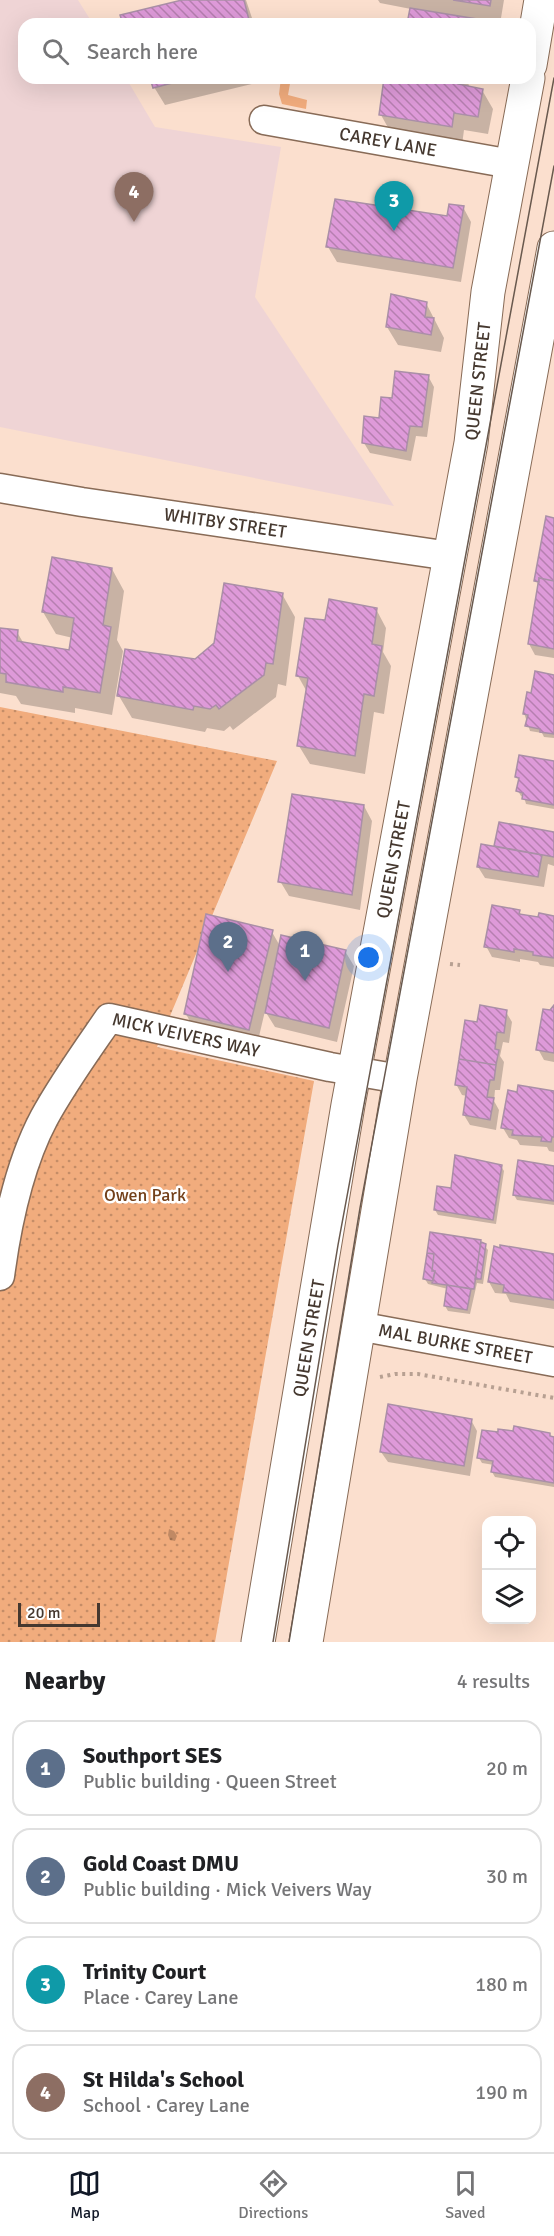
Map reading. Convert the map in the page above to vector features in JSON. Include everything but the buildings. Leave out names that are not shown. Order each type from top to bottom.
[{"type":"street","points":[[536,30],[541,0]]},
{"type":"street","name":"QUEEN STREET","points":[[258,1642],[354,1071],[471,443],[488,292],[527,84]]},
{"type":"street","name":"CAREY LANE","points":[[264,120],[511,164]]},
{"type":"street","points":[[306,1642],[400,1079],[554,248]]},
{"type":"street","name":"WHITBY STREET","points":[[0,488],[450,556]]},
{"type":"street","name":"MICK VEIVERS WAY","points":[[0,1276],[6,1230],[26,1163],[44,1119],[109,1018],[400,1079]]},
{"type":"street","name":"MAL BURKE STREET","points":[[358,1326],[554,1362]]},
{"type":"path","points":[[374,1380],[395,1374],[418,1374],[554,1398]]},
{"type":"shaded area","points":[[0,0],[78,0],[89,18],[18,18],[18,84],[130,84],[155,127],[281,147],[255,297],[394,506],[0,427]]},
{"type":"green space","points":[[280,84],[290,84],[288,95],[307,100],[306,109],[282,104],[279,94]]},
{"type":"green space","name":"Owen Park","points":[[0,707],[277,761],[157,1047],[314,1081],[215,1642],[0,1642]]},
{"type":"tram line","points":[[273,1642],[338,1245],[554,78]]},
{"type":"tram line","points":[[289,1642],[360,1208],[554,166]]},
{"type":"place","name":"St Hilda's School","points":[[134,222]]},
{"type":"place","name":"Trinity Court","points":[[394,231]]},
{"type":"place","name":"Gold Coast DMU","points":[[228,972]]},
{"type":"place","name":"Southport SES","points":[[305,981]]}]
